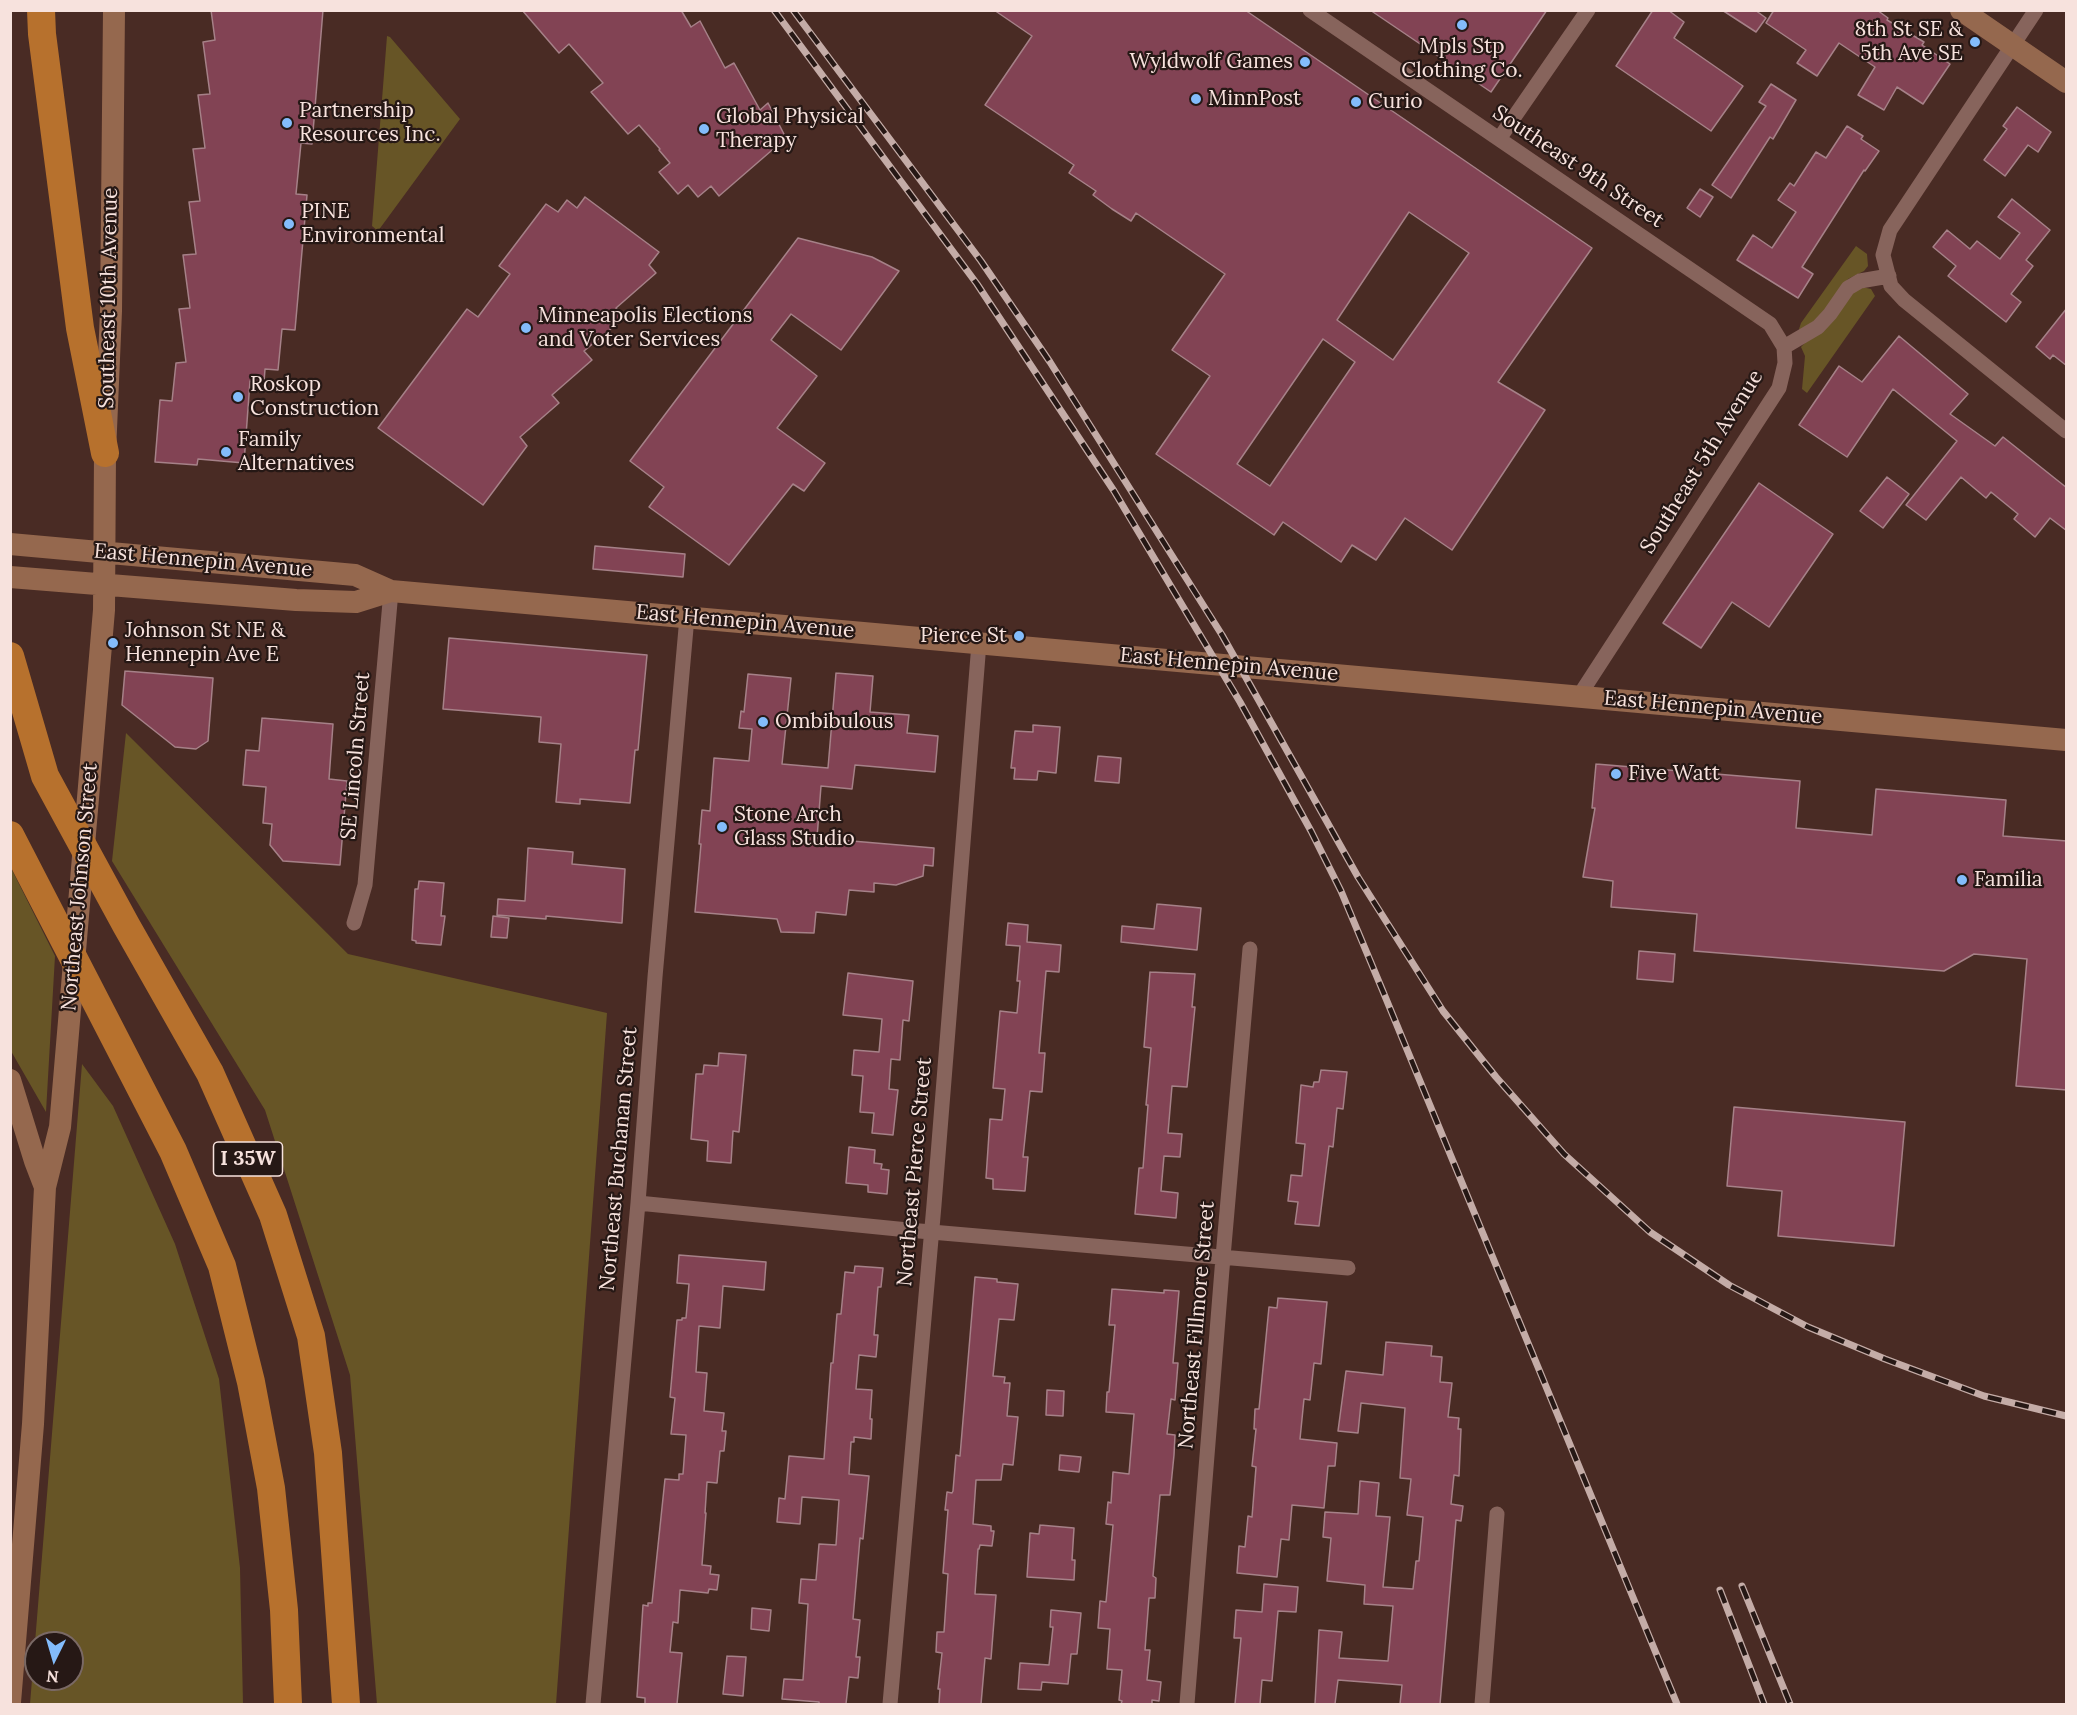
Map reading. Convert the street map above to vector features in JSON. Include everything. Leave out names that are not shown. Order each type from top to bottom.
[{"type":"highway","points":[[41,10],[42,34],[80,328],[105,453]]},
{"type":"highway","name":"I 35W","points":[[10,656],[45,776],[126,926],[210,1073],[273,1215],[313,1348],[328,1453],[346,1704]]},
{"type":"highway","name":"I 35W","points":[[10,835],[173,1151],[222,1266],[251,1382],[271,1488],[284,1610],[288,1704]]},
{"type":"main road","name":"Southeast 10th Avenue","points":[[105,585],[105,453],[111,311],[114,10]]},
{"type":"main road","points":[[1961,10],[2067,82]]},
{"type":"main road","name":"East Hennepin Avenue","points":[[10,544],[355,574],[392,591],[2067,740]]},
{"type":"main road","name":"East Hennepin Avenue","points":[[10,577],[296,600],[357,602],[392,591]]},
{"type":"main road","name":"Northeast Johnson Street","points":[[10,1702],[33,1424],[45,1187],[60,1127],[105,585]]},
{"type":"main road","name":"Northeast Johnson Street","points":[[10,1080],[15,1108],[45,1187]]},
{"type":"street","name":"Southeast 9th Street","points":[[1310,10],[1770,324],[1784,347]]},
{"type":"street","points":[[1499,139],[1588,10]]},
{"type":"street","points":[[2036,10],[1890,230],[1883,255],[1891,286],[1904,300],[2067,432]]},
{"type":"street","points":[[1784,347],[1818,327],[1848,288],[1860,281],[1889,276]]},
{"type":"street","name":"Southeast 5th Avenue","points":[[1579,696],[1779,388],[1785,363],[1784,347]]},
{"type":"street","name":"SE Lincoln Street","points":[[354,922],[365,885],[392,591]]},
{"type":"street","name":"Northeast Buchanan Street","points":[[592,1704],[638,1203],[655,977],[687,617]]},
{"type":"street","name":"Northeast Pierce Street","points":[[890,1704],[932,1232],[979,643]]},
{"type":"street","name":"Northeast Fillmore Street","points":[[1187,1704],[1250,949]]},
{"type":"street","points":[[638,1203],[932,1232],[1348,1268]]},
{"type":"street","points":[[1482,1704],[1497,1514]]},
{"type":"shaded area","points":[[387,36],[460,119],[378,231],[372,226]]},
{"type":"shaded area","points":[[1856,246],[1867,254],[1868,266],[1864,271],[1848,279],[1814,324],[1802,332],[1799,329],[1801,323]]},
{"type":"shaded area","points":[[1862,287],[1871,289],[1875,296],[1807,393],[1802,389],[1805,356],[1801,347],[1852,293]]},
{"type":"shaded area","points":[[126,733],[348,954],[607,1013],[556,1704],[377,1704],[350,1375],[265,1110],[112,861]]},
{"type":"shaded area","points":[[10,866],[55,956],[46,1112],[11,1051]]},
{"type":"shaded area","points":[[82,1064],[113,1106],[175,1244],[219,1379],[240,1568],[243,1704],[30,1704],[31,1691],[84,1691],[84,1631],[36,1631]]},
{"type":"building","points":[[211,10],[323,10],[312,144],[301,143],[296,194],[307,195],[295,330],[282,329],[278,370],[265,369],[264,382],[250,381],[244,463],[198,459],[197,465],[155,462],[160,400],[172,401],[176,363],[186,362],[179,309],[190,308],[183,255],[196,254],[189,202],[200,201],[193,149],[205,148],[198,95],[210,94],[203,42],[215,40]]},
{"type":"building","points":[[522,10],[681,10],[691,27],[700,21],[725,68],[734,63],[760,110],[768,103],[786,138],[719,196],[711,186],[698,197],[688,185],[678,194],[659,172],[670,163],[660,149],[639,125],[628,134],[591,92],[603,83],[569,44],[559,53]]},
{"type":"building","points":[[994,10],[1245,10],[1592,248],[1498,382],[1545,410],[1452,550],[1405,518],[1376,560],[1352,545],[1341,562],[1283,522],[1274,535],[1156,454],[1210,376],[1172,350],[1225,274],[1136,213],[1131,221],[1112,209],[1093,195],[1096,191],[1069,173],[1074,165],[985,105],[1032,36]],"holes":[[[1409,212],[1469,253],[1393,360],[1337,320]],[[1323,339],[1355,362],[1270,486],[1237,464]]]},
{"type":"building","points":[[1370,10],[1547,10],[1491,92]]},
{"type":"building","points":[[1653,10],[1668,10],[1684,22],[1674,38],[1743,86],[1711,131],[1616,66]]},
{"type":"building","points":[[1722,10],[1755,10],[1766,18],[1756,32]]},
{"type":"building","points":[[1774,10],[1877,10],[1888,18],[1887,20],[1924,42],[1922,45],[1950,64],[1923,104],[1897,87],[1884,110],[1858,95],[1875,67],[1839,43],[1817,76],[1797,63],[1806,50],[1766,23]]},
{"type":"building","points":[[1771,84],[1796,100],[1773,139],[1770,137],[1731,198],[1712,185],[1766,106],[1759,102]]},
{"type":"building","points":[[2017,107],[2051,132],[2038,152],[2028,145],[2005,176],[1984,160],[2007,129],[2003,126]]},
{"type":"building","points":[[1847,126],[1863,136],[1861,139],[1879,151],[1864,170],[1802,267],[1813,274],[1798,298],[1737,260],[1753,235],[1772,248],[1796,212],[1778,200],[1790,183],[1794,186],[1816,152],[1826,158]]},
{"type":"building","points":[[1700,189],[1713,197],[1700,217],[1687,208]]},
{"type":"building","points":[[585,197],[659,252],[649,265],[656,273],[616,308],[624,318],[584,351],[592,360],[552,395],[559,403],[520,437],[527,446],[483,505],[378,428],[467,309],[478,317],[510,274],[499,266],[546,204],[558,212],[567,200],[577,208]]},
{"type":"building","points":[[2012,199],[2050,230],[2026,260],[2033,266],[2011,294],[2021,302],[2006,322],[1948,276],[1956,266],[1933,247],[1947,230],[1970,249],[1977,241],[2000,259],[2020,233],[1998,217]]},
{"type":"building","points":[[798,238],[872,257],[899,271],[841,350],[791,314],[771,340],[817,376],[777,428],[825,463],[804,491],[793,484],[729,565],[649,507],[664,487],[630,461]]},
{"type":"building","points":[[2067,308],[2067,366],[2053,355],[2050,359],[2036,347]]},
{"type":"building","points":[[1899,336],[1968,394],[1950,414],[1995,446],[2003,437],[2067,488],[2067,531],[2050,518],[2035,537],[2014,519],[2018,514],[1991,492],[1986,498],[1961,477],[1926,520],[1906,505],[1957,441],[1893,389],[1847,457],[1799,425],[1839,366],[1862,382]]},
{"type":"building","points":[[1887,477],[1909,494],[1883,528],[1860,511]]},
{"type":"building","points":[[1759,483],[1833,534],[1769,627],[1732,602],[1701,648],[1663,623]]},
{"type":"building","points":[[595,546],[685,554],[683,577],[593,569]]},
{"type":"building","points":[[449,638],[647,655],[638,750],[635,750],[630,803],[580,799],[580,804],[556,802],[561,744],[539,742],[541,717],[443,709]]},
{"type":"building","points":[[125,671],[213,678],[208,741],[196,749],[175,747],[122,705]]},
{"type":"building","points":[[836,673],[873,676],[870,712],[909,715],[907,733],[938,736],[935,772],[855,765],[852,789],[821,786],[817,838],[934,848],[933,866],[924,865],[923,876],[896,885],[874,883],[874,892],[849,890],[846,915],[816,912],[814,933],[781,932],[777,919],[695,912],[702,810],[710,811],[714,758],[749,761],[752,729],[739,728],[741,711],[744,712],[748,674],[791,678],[782,764],[828,768]]},
{"type":"building","points":[[262,718],[333,724],[329,779],[347,781],[340,865],[283,861],[270,845],[272,824],[263,823],[266,787],[243,785],[246,750],[259,751]]},
{"type":"building","points":[[1033,725],[1060,727],[1056,773],[1038,771],[1037,780],[1014,779],[1015,768],[1011,768],[1015,731],[1033,732]]},
{"type":"building","points":[[1098,756],[1121,758],[1119,783],[1095,781]]},
{"type":"building","points":[[1596,764],[1800,781],[1796,828],[1872,835],[1876,789],[2006,800],[2003,836],[2067,841],[2067,1090],[2016,1086],[2027,959],[1974,954],[1944,971],[1694,951],[1697,914],[1611,907],[1613,881],[1583,877],[1595,808],[1592,808]]},
{"type":"building","points":[[528,848],[573,852],[572,864],[625,869],[622,923],[546,916],[546,919],[497,915],[498,899],[525,901]]},
{"type":"building","points":[[419,881],[444,883],[441,916],[445,916],[441,945],[416,943],[412,940],[415,889],[418,889]]},
{"type":"building","points":[[1157,904],[1201,908],[1197,950],[1121,942],[1122,926],[1154,929]]},
{"type":"building","points":[[493,916],[509,918],[507,938],[491,937]]},
{"type":"building","points":[[1008,923],[1028,925],[1027,942],[1061,945],[1059,972],[1046,971],[1039,1053],[1045,1053],[1042,1092],[1030,1091],[1023,1157],[1028,1157],[1025,1191],[993,1189],[993,1179],[986,1178],[990,1119],[1002,1120],[1005,1089],[993,1088],[1000,1011],[1017,1013],[1020,981],[1017,981],[1020,946],[1006,945]]},
{"type":"building","points":[[1639,951],[1675,954],[1673,982],[1637,979]]},
{"type":"building","points":[[1150,972],[1195,974],[1192,1007],[1195,1007],[1187,1087],[1172,1086],[1168,1133],[1182,1134],[1180,1157],[1164,1156],[1161,1191],[1178,1193],[1176,1218],[1135,1214],[1139,1168],[1143,1168],[1148,1105],[1146,1105],[1151,1048],[1144,1047]]},
{"type":"building","points":[[848,973],[913,981],[909,1021],[903,1020],[900,1060],[891,1059],[889,1089],[898,1090],[893,1135],[872,1133],[874,1113],[860,1112],[863,1076],[852,1075],[854,1050],[879,1052],[882,1019],[843,1015]]},
{"type":"building","points":[[719,1053],[746,1055],[739,1132],[733,1131],[731,1163],[707,1161],[708,1141],[691,1139],[696,1074],[703,1074],[704,1065],[718,1066]]},
{"type":"building","points":[[1321,1070],[1347,1072],[1343,1109],[1337,1108],[1333,1147],[1329,1146],[1319,1226],[1295,1224],[1298,1202],[1288,1201],[1291,1175],[1302,1176],[1305,1144],[1296,1143],[1301,1085],[1313,1087],[1314,1082],[1319,1082]]},
{"type":"building","points":[[1734,1107],[1905,1122],[1894,1246],[1778,1236],[1782,1191],[1727,1186]]},
{"type":"building","points":[[849,1147],[875,1150],[874,1163],[882,1164],[881,1169],[889,1170],[887,1194],[868,1192],[868,1185],[846,1183]]},
{"type":"building","points":[[679,1255],[766,1262],[764,1290],[723,1286],[720,1328],[699,1326],[696,1372],[707,1373],[704,1411],[724,1413],[722,1431],[726,1431],[724,1451],[720,1451],[717,1483],[707,1482],[702,1565],[711,1566],[710,1574],[719,1575],[717,1590],[709,1589],[708,1593],[680,1590],[678,1623],[673,1622],[670,1652],[682,1653],[677,1704],[645,1704],[645,1698],[637,1697],[643,1605],[648,1606],[648,1603],[652,1603],[665,1479],[679,1480],[679,1474],[683,1474],[686,1435],[671,1434],[675,1398],[670,1397],[677,1320],[686,1318],[689,1284],[677,1283]]},
{"type":"building","points":[[855,1266],[883,1268],[881,1287],[878,1287],[874,1335],[878,1335],[876,1357],[859,1355],[856,1389],[872,1390],[871,1439],[854,1437],[854,1442],[851,1442],[849,1474],[869,1476],[863,1539],[860,1538],[853,1619],[860,1620],[856,1657],[860,1657],[858,1678],[849,1677],[846,1704],[819,1704],[819,1702],[782,1699],[784,1679],[803,1680],[808,1604],[799,1603],[801,1579],[816,1580],[819,1544],[836,1545],[839,1500],[802,1497],[800,1524],[777,1522],[779,1498],[785,1499],[789,1456],[824,1459],[837,1314],[841,1314],[845,1272],[854,1273]]},
{"type":"building","points":[[975,1277],[1018,1284],[1014,1320],[999,1319],[993,1376],[1005,1377],[1004,1383],[1010,1383],[1007,1416],[1018,1417],[1013,1465],[1003,1464],[1001,1480],[976,1480],[973,1524],[991,1526],[991,1531],[994,1531],[992,1546],[980,1545],[978,1549],[975,1594],[996,1595],[991,1659],[985,1658],[981,1704],[939,1704],[940,1689],[938,1689],[942,1653],[936,1652],[937,1632],[944,1632],[948,1574],[943,1573],[948,1510],[945,1510],[947,1492],[952,1493],[953,1491],[956,1455],[960,1456]]},
{"type":"building","points":[[1112,1289],[1164,1293],[1164,1290],[1179,1291],[1173,1363],[1178,1363],[1175,1400],[1171,1399],[1167,1434],[1175,1435],[1174,1455],[1170,1495],[1160,1495],[1153,1576],[1156,1578],[1155,1598],[1149,1598],[1145,1650],[1150,1650],[1147,1680],[1161,1682],[1159,1701],[1152,1700],[1152,1704],[1121,1704],[1122,1701],[1119,1700],[1122,1670],[1107,1669],[1110,1629],[1098,1628],[1100,1601],[1106,1602],[1113,1525],[1106,1524],[1108,1502],[1111,1503],[1113,1472],[1129,1474],[1134,1414],[1106,1412],[1115,1325],[1109,1325]]},
{"type":"building","points":[[1278,1298],[1327,1302],[1321,1364],[1314,1363],[1310,1400],[1304,1399],[1300,1439],[1337,1443],[1335,1466],[1328,1466],[1324,1508],[1292,1505],[1289,1540],[1281,1539],[1277,1577],[1237,1573],[1239,1546],[1245,1547],[1248,1516],[1252,1517],[1256,1467],[1252,1466],[1256,1429],[1254,1429],[1255,1409],[1259,1409],[1269,1307],[1277,1308]]},
{"type":"building","points":[[1386,1342],[1432,1346],[1431,1356],[1442,1357],[1440,1382],[1452,1383],[1448,1417],[1459,1418],[1458,1429],[1461,1429],[1459,1476],[1454,1475],[1451,1504],[1463,1506],[1461,1521],[1456,1520],[1440,1704],[1400,1704],[1402,1685],[1338,1680],[1335,1704],[1315,1704],[1319,1630],[1342,1632],[1339,1658],[1388,1661],[1393,1606],[1364,1604],[1365,1585],[1327,1581],[1331,1538],[1323,1537],[1325,1512],[1358,1514],[1360,1481],[1379,1483],[1376,1516],[1390,1517],[1383,1587],[1413,1589],[1416,1561],[1419,1561],[1423,1517],[1407,1515],[1411,1479],[1400,1478],[1405,1408],[1361,1403],[1358,1433],[1338,1431],[1346,1371],[1383,1375]]},
{"type":"building","points":[[1047,1390],[1064,1391],[1063,1416],[1046,1415]]},
{"type":"building","points":[[1060,1455],[1081,1457],[1079,1472],[1059,1470]]},
{"type":"building","points":[[1040,1525],[1074,1528],[1072,1560],[1075,1560],[1074,1580],[1027,1577],[1030,1533],[1039,1534]]},
{"type":"building","points":[[1264,1584],[1298,1587],[1296,1612],[1278,1611],[1272,1681],[1262,1680],[1260,1704],[1235,1704],[1241,1638],[1234,1638],[1236,1610],[1262,1612]]},
{"type":"building","points":[[752,1608],[771,1610],[769,1631],[751,1629]]},
{"type":"building","points":[[1051,1610],[1081,1613],[1077,1654],[1071,1654],[1068,1684],[1042,1682],[1041,1690],[1018,1689],[1020,1663],[1049,1665],[1053,1627],[1050,1627]]},
{"type":"building","points":[[727,1656],[746,1657],[743,1696],[723,1694]]},
{"type":"railway","points":[[774,10],[977,284],[1114,491],[1240,702],[1311,831],[1341,891],[1677,1704]]},
{"type":"railway","points":[[793,10],[981,261],[1050,362],[1222,635],[1358,877],[1443,1011],[1496,1077],[1564,1154],[1650,1232],[1729,1285],[1808,1327],[1984,1396],[2066,1416]]},
{"type":"railway","points":[[1742,1586],[1790,1704]]},
{"type":"railway","points":[[1720,1590],[1764,1704]]},
{"type":"place","name":"Mpls Stp Clothing Co.","points":[[1462,25]]},
{"type":"place","name":"8th St SE & 5th Ave SE","points":[[1975,42]]},
{"type":"place","name":"Wyldwolf Games","points":[[1305,62]]},
{"type":"place","name":"MinnPost","points":[[1196,99]]},
{"type":"place","name":"Curio","points":[[1356,102]]},
{"type":"place","name":"Partnership Resources Inc.","points":[[287,123]]},
{"type":"place","name":"Global Physical Therapy","points":[[704,129]]},
{"type":"place","name":"PINE Environmental","points":[[289,224]]},
{"type":"place","name":"Minneapolis Elections and Voter Services","points":[[526,328]]},
{"type":"place","name":"Roskop Construction","points":[[238,397]]},
{"type":"place","name":"Family Alternatives","points":[[226,452]]},
{"type":"place","name":"Pierce St","points":[[1019,636]]},
{"type":"place","name":"Johnson St NE & Hennepin Ave E","points":[[113,643]]},
{"type":"place","name":"Ombibulous","points":[[763,722]]},
{"type":"place","name":"Five Watt","points":[[1616,774]]},
{"type":"place","name":"Stone Arch Glass Studio","points":[[722,827]]},
{"type":"place","name":"Familia","points":[[1962,880]]}]
